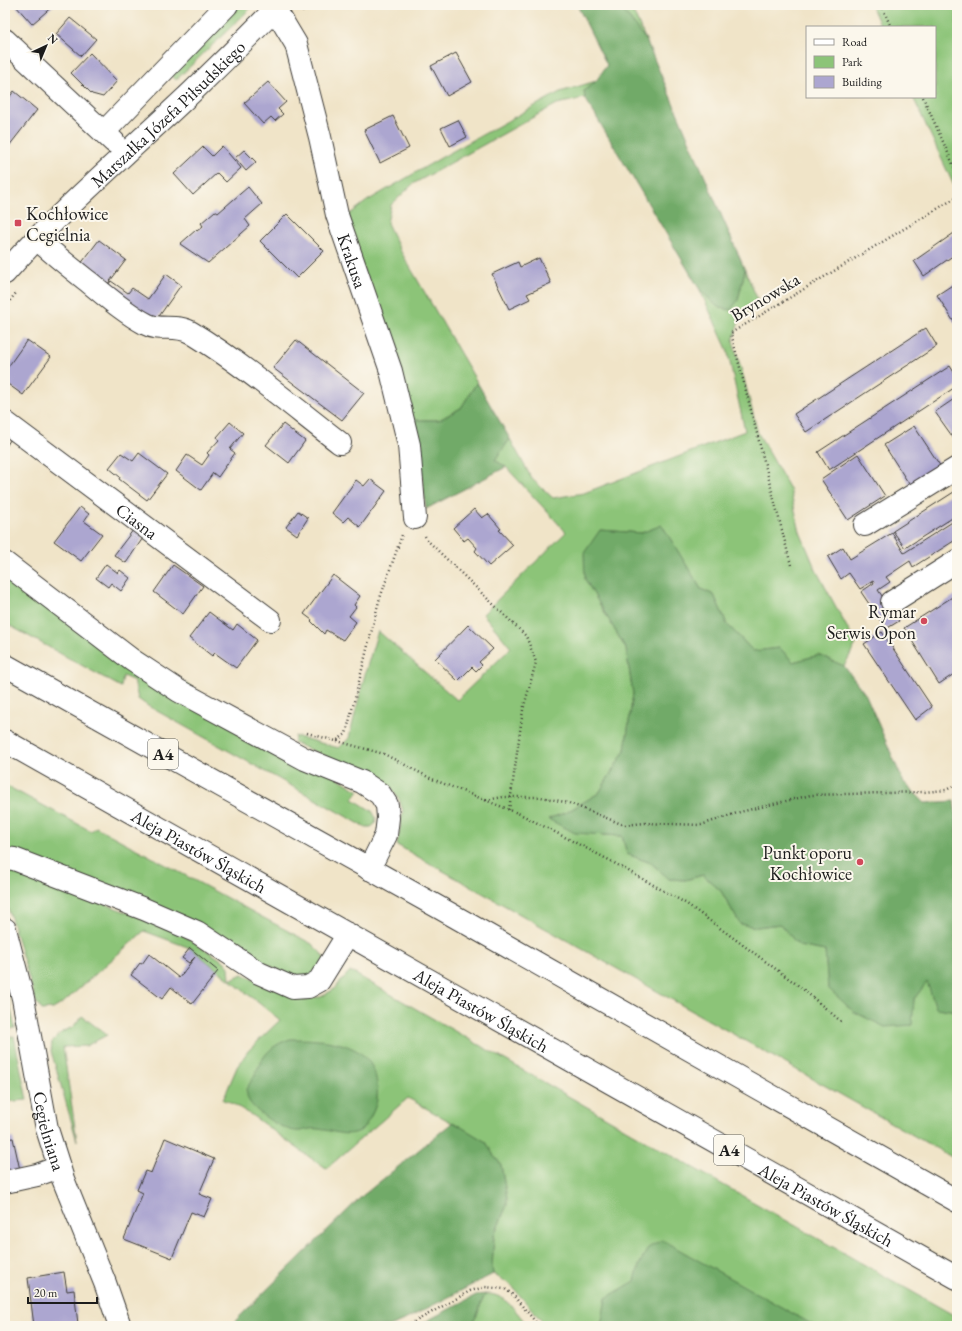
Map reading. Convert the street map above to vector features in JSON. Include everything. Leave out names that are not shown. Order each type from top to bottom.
[{"type":"main road","name":"Marszałka Józefa Piłsudskiego","points":[[104,132],[227,5]]},
{"type":"main road","name":"Marszałka Józefa Piłsudskiego","points":[[5,273],[36,238],[125,153],[193,91],[277,7]]},
{"type":"main road","name":"Krakusa","points":[[277,7],[296,44],[320,137],[337,215],[391,371],[409,445],[415,518]]},
{"type":"main road","points":[[5,40],[125,153]]},
{"type":"main road","points":[[36,238],[117,305],[147,325],[156,328],[178,327],[190,332],[232,360],[340,443]]},
{"type":"main road","name":"Ciasna","points":[[5,422],[270,620]]},
{"type":"main road","points":[[865,525],[957,468]]},
{"type":"main road","points":[[892,602],[957,561]]},
{"type":"main road","points":[[5,564],[132,660],[179,691],[306,759],[362,782],[380,794],[388,805],[387,830],[369,869]]},
{"type":"main road","name":"A4","points":[[5,665],[957,1200]]},
{"type":"main road","name":"Aleja Piastów Śląskich","points":[[5,741],[957,1278]]},
{"type":"main road","points":[[5,858],[14,859],[144,909],[197,932],[259,973],[293,988],[308,987],[320,981],[348,934]]},
{"type":"main road","name":"Cegielniana","points":[[5,929],[23,998],[47,1129],[59,1167],[105,1283],[120,1326]]},
{"type":"main road","points":[[5,1182],[37,1175],[59,1167]]},
{"type":"path","points":[[881,5],[891,26]]},
{"type":"path","points":[[923,98],[957,173]]},
{"type":"path","name":"Brynowska","points":[[791,565],[731,333],[957,197]]},
{"type":"path","points":[[336,741],[346,734],[379,601],[405,528],[415,518],[427,540],[526,636],[536,662],[524,710],[509,810]]},
{"type":"path","points":[[306,732],[384,754],[432,779],[509,810],[608,860],[686,904],[799,986],[843,1024]]},
{"type":"path","points":[[485,800],[511,797],[541,797],[569,802],[624,825],[645,823],[701,825],[740,812],[811,795],[924,792],[946,790],[957,784]]},
{"type":"path","points":[[407,1326],[470,1291],[484,1287],[505,1289],[513,1295],[539,1326]]},
{"type":"green space","points":[[235,5],[254,5],[176,80],[170,74]]},
{"type":"green space","points":[[577,5],[621,5],[625,13],[646,40],[745,270],[738,300],[731,310],[719,308],[700,290],[585,98],[584,91],[596,81],[607,65]]},
{"type":"green space","points":[[621,5],[630,5],[646,40],[625,13]]},
{"type":"green space","points":[[871,5],[957,5],[957,187],[955,188],[913,98],[936,98],[936,26],[881,26]]},
{"type":"green space","points":[[596,81],[584,91],[585,98],[557,104],[413,184],[391,205],[387,223],[400,250],[477,382],[461,408],[439,420],[413,420],[346,217],[367,201],[444,156],[560,92]]},
{"type":"green space","points":[[745,270],[759,303],[740,318],[733,341],[758,433],[790,489],[800,532],[815,568],[856,644],[844,666],[819,655],[793,662],[780,648],[753,651],[727,624],[714,595],[701,589],[662,526],[641,533],[600,530],[585,579],[626,649],[633,694],[625,750],[599,793],[567,812],[548,819],[601,835],[622,836],[627,854],[651,863],[669,879],[685,880],[703,875],[721,891],[740,924],[757,927],[780,924],[799,946],[825,951],[828,988],[911,1025],[914,999],[927,981],[936,1007],[957,1011],[957,1160],[397,845],[403,811],[399,799],[390,786],[365,773],[294,743],[295,736],[339,748],[349,738],[366,670],[378,631],[457,700],[511,648],[483,614],[566,532],[506,467],[495,460],[510,439],[532,479],[553,498],[584,493],[745,431],[727,349],[700,290],[719,308],[738,300]]},
{"type":"green space","points":[[477,382],[510,439],[495,460],[506,467],[426,509],[419,450],[413,420],[439,420],[461,408]]},
{"type":"green space","points":[[662,525],[701,589],[714,595],[727,624],[753,651],[780,648],[793,662],[819,655],[844,666],[866,695],[903,781],[925,803],[954,801],[957,827],[957,1011],[936,1008],[927,982],[914,999],[912,1025],[885,1027],[854,1012],[828,988],[825,951],[799,946],[780,924],[757,927],[740,924],[721,891],[703,875],[685,880],[669,879],[651,863],[627,854],[622,836],[575,833],[548,819],[567,812],[599,793],[625,750],[633,694],[626,649],[585,579],[584,553],[600,530],[641,533]]},
{"type":"green space","points":[[5,572],[359,791],[353,799],[372,811],[376,818],[375,824],[371,827],[365,827],[148,706],[138,699],[134,681],[123,676],[121,687],[5,623]]},
{"type":"green space","points":[[5,785],[91,831],[96,827],[312,944],[325,959],[308,980],[288,975],[239,950],[5,849]]},
{"type":"green space","points":[[5,866],[176,931],[225,962],[229,967],[230,980],[190,948],[144,931],[63,1003],[53,1009],[42,1010],[36,1002],[5,898]]},
{"type":"green space","points":[[350,971],[957,1317],[957,1326],[546,1326],[511,1285],[493,1274],[494,1236],[507,1205],[501,1165],[486,1142],[408,1098],[326,1169],[250,1114],[230,1102],[223,1100],[237,1067],[248,1051],[280,1020],[230,980],[242,974],[301,998],[321,997],[334,989]]},
{"type":"green space","points":[[5,985],[15,1028],[5,1030]]},
{"type":"green space","points":[[82,1016],[107,1035],[86,1046],[63,1047],[77,1141],[51,1051],[52,1042],[62,1032],[73,1027]]},
{"type":"green space","points":[[14,1036],[27,1100],[5,1102],[5,1037]]},
{"type":"green space","points":[[290,1039],[323,1040],[338,1043],[352,1048],[363,1055],[372,1066],[377,1080],[377,1103],[368,1121],[360,1131],[344,1134],[315,1129],[294,1131],[280,1126],[272,1121],[258,1111],[248,1100],[246,1089],[266,1054],[280,1043]]},
{"type":"green space","points":[[453,1122],[486,1142],[501,1165],[507,1205],[494,1236],[493,1274],[393,1326],[230,1326],[361,1197]]},
{"type":"green space","points":[[662,1240],[815,1326],[601,1326],[606,1298],[635,1281],[639,1265],[648,1248]]},
{"type":"green space","points":[[486,1294],[505,1300],[528,1326],[469,1326],[473,1322]]},
{"type":"green space","points":[[486,1294],[483,1298],[476,1318],[469,1326],[417,1326],[476,1295]]},
{"type":"building","points":[[15,5],[54,5],[32,24]]},
{"type":"building","points":[[70,18],[96,39],[81,56],[56,34]]},
{"type":"building","points":[[90,53],[117,81],[103,97],[92,94],[71,73]]},
{"type":"building","points":[[456,53],[472,82],[447,96],[431,66]]},
{"type":"building","points":[[268,82],[286,102],[278,109],[283,114],[275,121],[271,117],[263,124],[244,103]]},
{"type":"building","points":[[14,91],[37,110],[5,151],[5,103]]},
{"type":"building","points":[[393,116],[409,148],[380,163],[364,130]]},
{"type":"building","points":[[458,120],[467,137],[450,146],[441,128]]},
{"type":"building","points":[[222,146],[241,168],[226,182],[217,173],[193,195],[174,174],[203,147],[212,156]]},
{"type":"building","points":[[244,150],[256,162],[246,171],[235,158]]},
{"type":"building","points":[[248,187],[262,204],[245,219],[250,226],[208,263],[180,244],[203,226],[201,223],[215,211],[218,213]]},
{"type":"building","points":[[287,214],[324,251],[297,278],[260,241]]},
{"type":"building","points":[[957,231],[957,253],[924,276],[914,261]]},
{"type":"building","points":[[99,240],[126,260],[104,289],[77,269]]},
{"type":"building","points":[[539,258],[551,283],[527,294],[530,299],[509,309],[492,274],[518,262],[520,267]]},
{"type":"building","points":[[166,274],[181,285],[155,322],[106,288],[111,281],[128,293],[132,288],[148,299]]},
{"type":"building","points":[[957,282],[957,327],[937,295]]},
{"type":"building","points":[[926,328],[937,346],[806,432],[794,414]]},
{"type":"building","points":[[27,340],[51,357],[23,395],[5,382],[5,371]]},
{"type":"building","points":[[296,340],[364,393],[342,420],[273,368]]},
{"type":"building","points":[[950,366],[957,377],[957,386],[829,470],[818,452]]},
{"type":"building","points":[[957,397],[957,443],[935,412]]},
{"type":"building","points":[[230,422],[243,433],[230,449],[235,453],[218,477],[213,473],[201,490],[176,471],[187,455],[202,465],[209,455],[207,453],[219,440],[217,437]]},
{"type":"building","points":[[283,424],[305,441],[289,463],[266,445]]},
{"type":"building","points":[[914,426],[941,467],[911,487],[884,445]]},
{"type":"building","points":[[5,431],[12,437],[5,448]]},
{"type":"building","points":[[121,453],[133,461],[139,453],[167,474],[147,500],[119,479],[120,477],[109,468]]},
{"type":"building","points":[[858,454],[885,496],[848,520],[821,479]]},
{"type":"building","points":[[370,479],[386,491],[360,527],[348,517],[343,522],[332,513],[356,480],[364,486]]},
{"type":"building","points":[[957,490],[957,515],[905,548],[893,531]]},
{"type":"building","points":[[80,507],[89,514],[84,521],[102,534],[81,561],[54,541]]},
{"type":"building","points":[[474,509],[482,518],[488,514],[501,529],[499,530],[513,545],[489,566],[475,551],[477,548],[468,538],[464,541],[453,528]]},
{"type":"building","points":[[298,511],[308,518],[297,535],[286,527]]},
{"type":"building","points":[[957,519],[957,539],[913,567],[910,561],[886,577],[890,582],[878,590],[899,621],[886,629],[861,592],[874,583],[873,581],[860,589],[849,573],[841,579],[828,557],[843,547],[850,559],[892,533],[904,553]]},
{"type":"building","points":[[137,525],[147,532],[126,563],[114,555]]},
{"type":"building","points":[[106,564],[118,573],[120,570],[130,578],[121,591],[111,583],[108,587],[96,578]]},
{"type":"building","points":[[173,565],[203,586],[183,614],[154,592]]},
{"type":"building","points":[[333,575],[360,596],[354,605],[356,607],[349,616],[356,622],[343,640],[326,630],[324,634],[311,621],[312,620],[304,614]]},
{"type":"building","points":[[957,594],[957,672],[939,684],[904,628]]},
{"type":"building","points":[[209,612],[233,630],[237,624],[257,640],[236,668],[215,653],[212,656],[189,638]]},
{"type":"building","points":[[468,625],[493,649],[479,662],[482,665],[476,671],[472,667],[458,681],[435,659]]},
{"type":"building","points":[[882,632],[932,707],[915,720],[864,644]]},
{"type":"building","points":[[190,948],[218,971],[192,1004],[171,987],[162,999],[131,975],[149,954],[179,978],[195,957],[189,963],[182,958]]},
{"type":"building","points":[[13,1138],[20,1170],[5,1173],[5,1139]]},
{"type":"building","points":[[165,1138],[214,1159],[199,1194],[212,1199],[204,1217],[191,1212],[172,1258],[124,1239],[143,1193],[137,1190],[145,1171],[151,1173]]},
{"type":"building","points":[[64,1272],[67,1291],[74,1290],[78,1324],[62,1326],[34,1326],[28,1278]]},
{"type":"place","name":"Kochłowice Cegielnia","points":[[18,223]]},
{"type":"place","name":"Rymar Serwis Opon","points":[[924,621]]},
{"type":"place","name":"Punkt oporu Kochłowice","points":[[860,862]]}]
